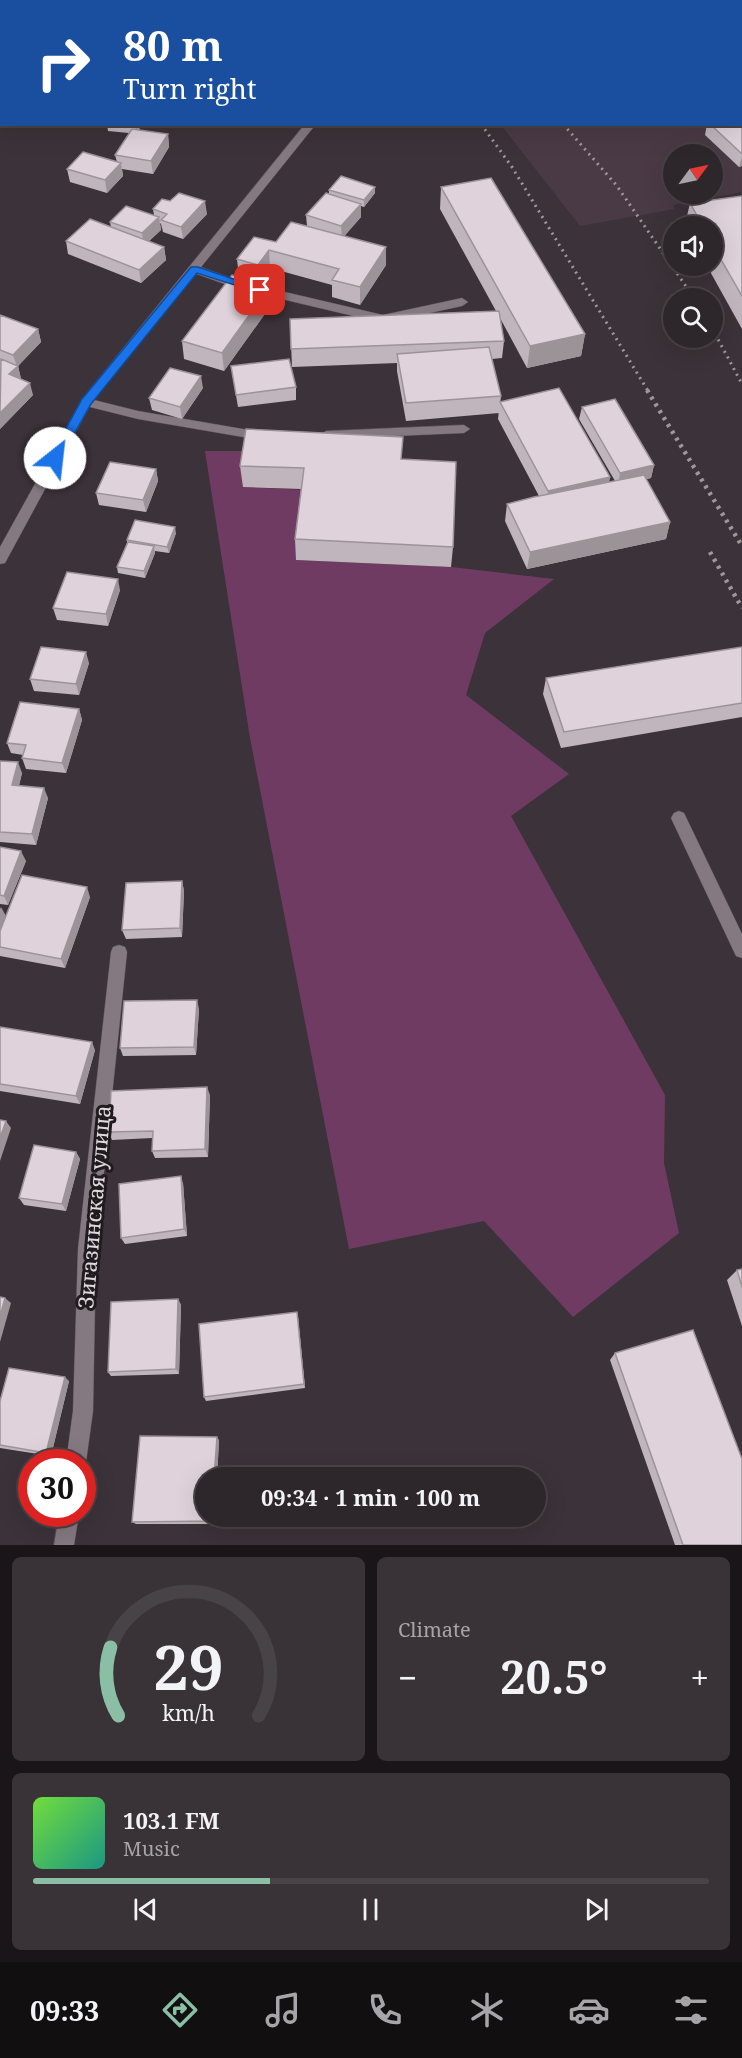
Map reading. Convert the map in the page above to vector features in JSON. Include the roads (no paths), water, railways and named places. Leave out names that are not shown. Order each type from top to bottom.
[{"type":"street","points":[[0,559],[86,402],[309,126]]},
{"type":"street","points":[[195,269],[239,285],[383,319],[462,302]]},
{"type":"street","points":[[86,402],[138,415],[263,438],[275,437]]},
{"type":"street","points":[[310,435],[464,429]]},
{"type":"street","points":[[679,818],[742,951]]},
{"type":"street","name":"Зигазинская улица","points":[[78,1449],[83,1411],[87,1249],[119,952]]},
{"type":"street","points":[[64,1545],[67,1527]]},
{"type":"railway","points":[[482,126],[512,167],[648,391]]},
{"type":"railway","points":[[565,126],[617,186],[687,288]]},
{"type":"railway","points":[[723,348],[742,384]]},
{"type":"railway","points":[[647,390],[742,546]]},
{"type":"railway","points":[[710,552],[742,608]]}]
